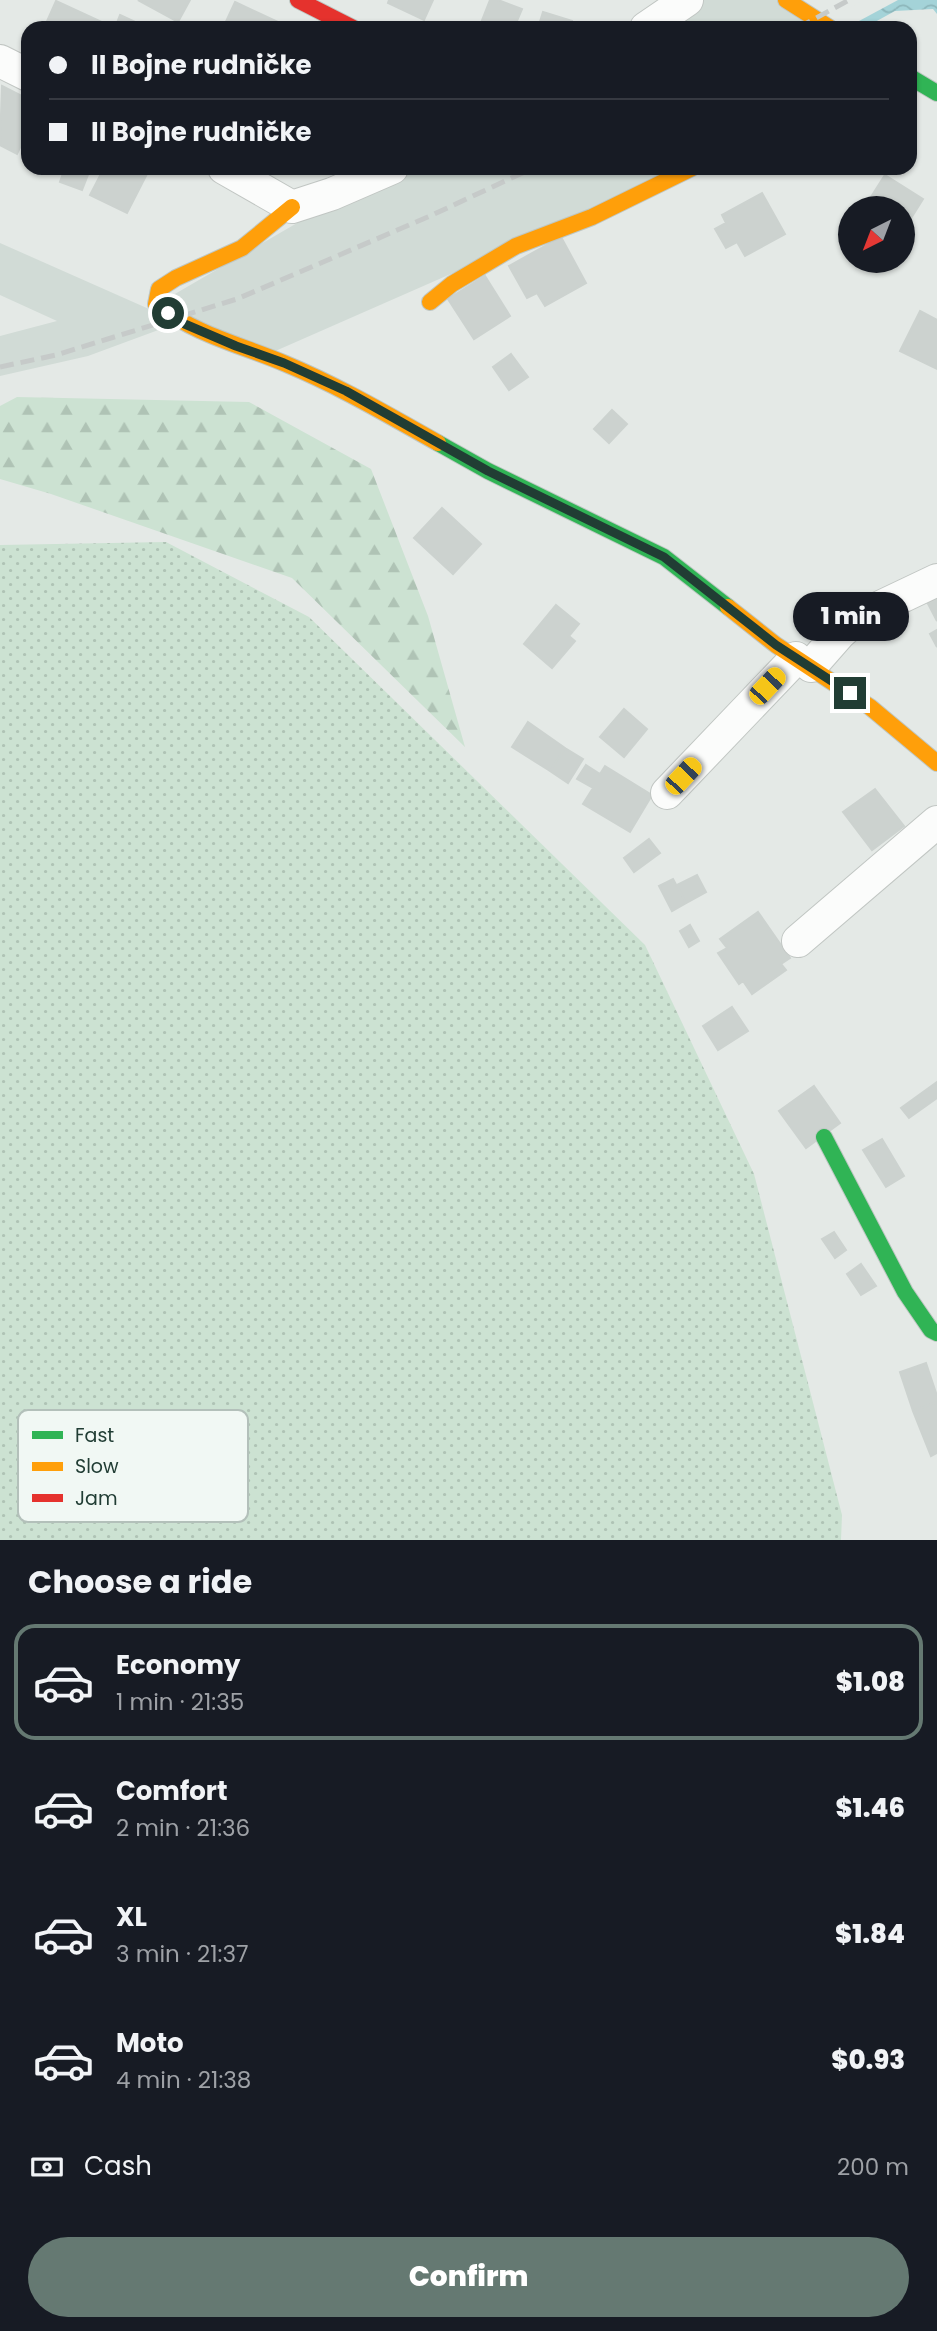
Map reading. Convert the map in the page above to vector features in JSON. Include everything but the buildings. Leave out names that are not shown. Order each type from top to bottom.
[{"type":"street","points":[[298,0],[339,21]]},
{"type":"street","points":[[656,21],[687,0]]},
{"type":"street","points":[[786,0],[819,21]]},
{"type":"street","points":[[0,61],[21,72]]},
{"type":"street","points":[[917,81],[937,93]]},
{"type":"street","points":[[235,175],[292,207]]},
{"type":"street","points":[[376,175],[332,194],[292,207],[242,248],[176,278],[159,289],[156,304],[180,322],[346,391],[488,471],[664,557],[776,645],[870,707],[937,763]]},
{"type":"street","points":[[430,302],[452,284],[516,246],[593,216],[678,175]]},
{"type":"street","points":[[667,793],[803,662],[857,618],[937,580]]},
{"type":"street","points":[[798,941],[937,822]]},
{"type":"street","points":[[824,1137],[905,1292],[930,1330],[937,1333]]},
{"type":"shaded area","points":[[687,0],[786,0],[810,21],[656,21]]},
{"type":"shaded area","points":[[380,175],[676,175],[264,356],[180,322],[88,356],[0,376],[0,336],[57,321],[0,295],[0,243],[149,309]]},
{"type":"green space","points":[[17,397],[249,402],[371,469],[428,616],[465,747],[292,578],[51,494],[0,479],[0,406]]},
{"type":"green space","points":[[166,542],[309,617],[645,945],[754,1174],[842,1515],[841,1540],[0,1540],[0,545]]},
{"type":"water","points":[[872,0],[937,0],[937,14],[933,9],[895,11],[877,21],[832,21]]},
{"type":"pier","points":[[864,0],[898,0],[859,21],[824,21]]},
{"type":"railway","points":[[811,21],[849,0]]},
{"type":"railway","points":[[0,367],[56,355],[237,299],[518,175]]},
{"type":"traffic: fast","points":[[917,81],[937,93]]},
{"type":"traffic: fast","points":[[438,443],[488,471],[664,557],[728,607]]},
{"type":"traffic: fast","points":[[824,1137],[905,1292],[931,1330],[937,1333]]},
{"type":"traffic: slow","points":[[786,0],[819,21]]},
{"type":"traffic: slow","points":[[430,302],[452,284],[516,246],[592,217],[678,175]]},
{"type":"traffic: slow","points":[[292,207],[242,248],[176,278],[159,289],[156,304],[203,332],[325,382],[438,443]]},
{"type":"traffic: slow","points":[[728,607],[776,645],[870,707],[937,763]]},
{"type":"traffic: jam","points":[[298,0],[339,21]]},
{"type":"route","points":[[168,313],[180,322],[346,391],[488,471],[664,557],[776,645],[850,693]]}]
